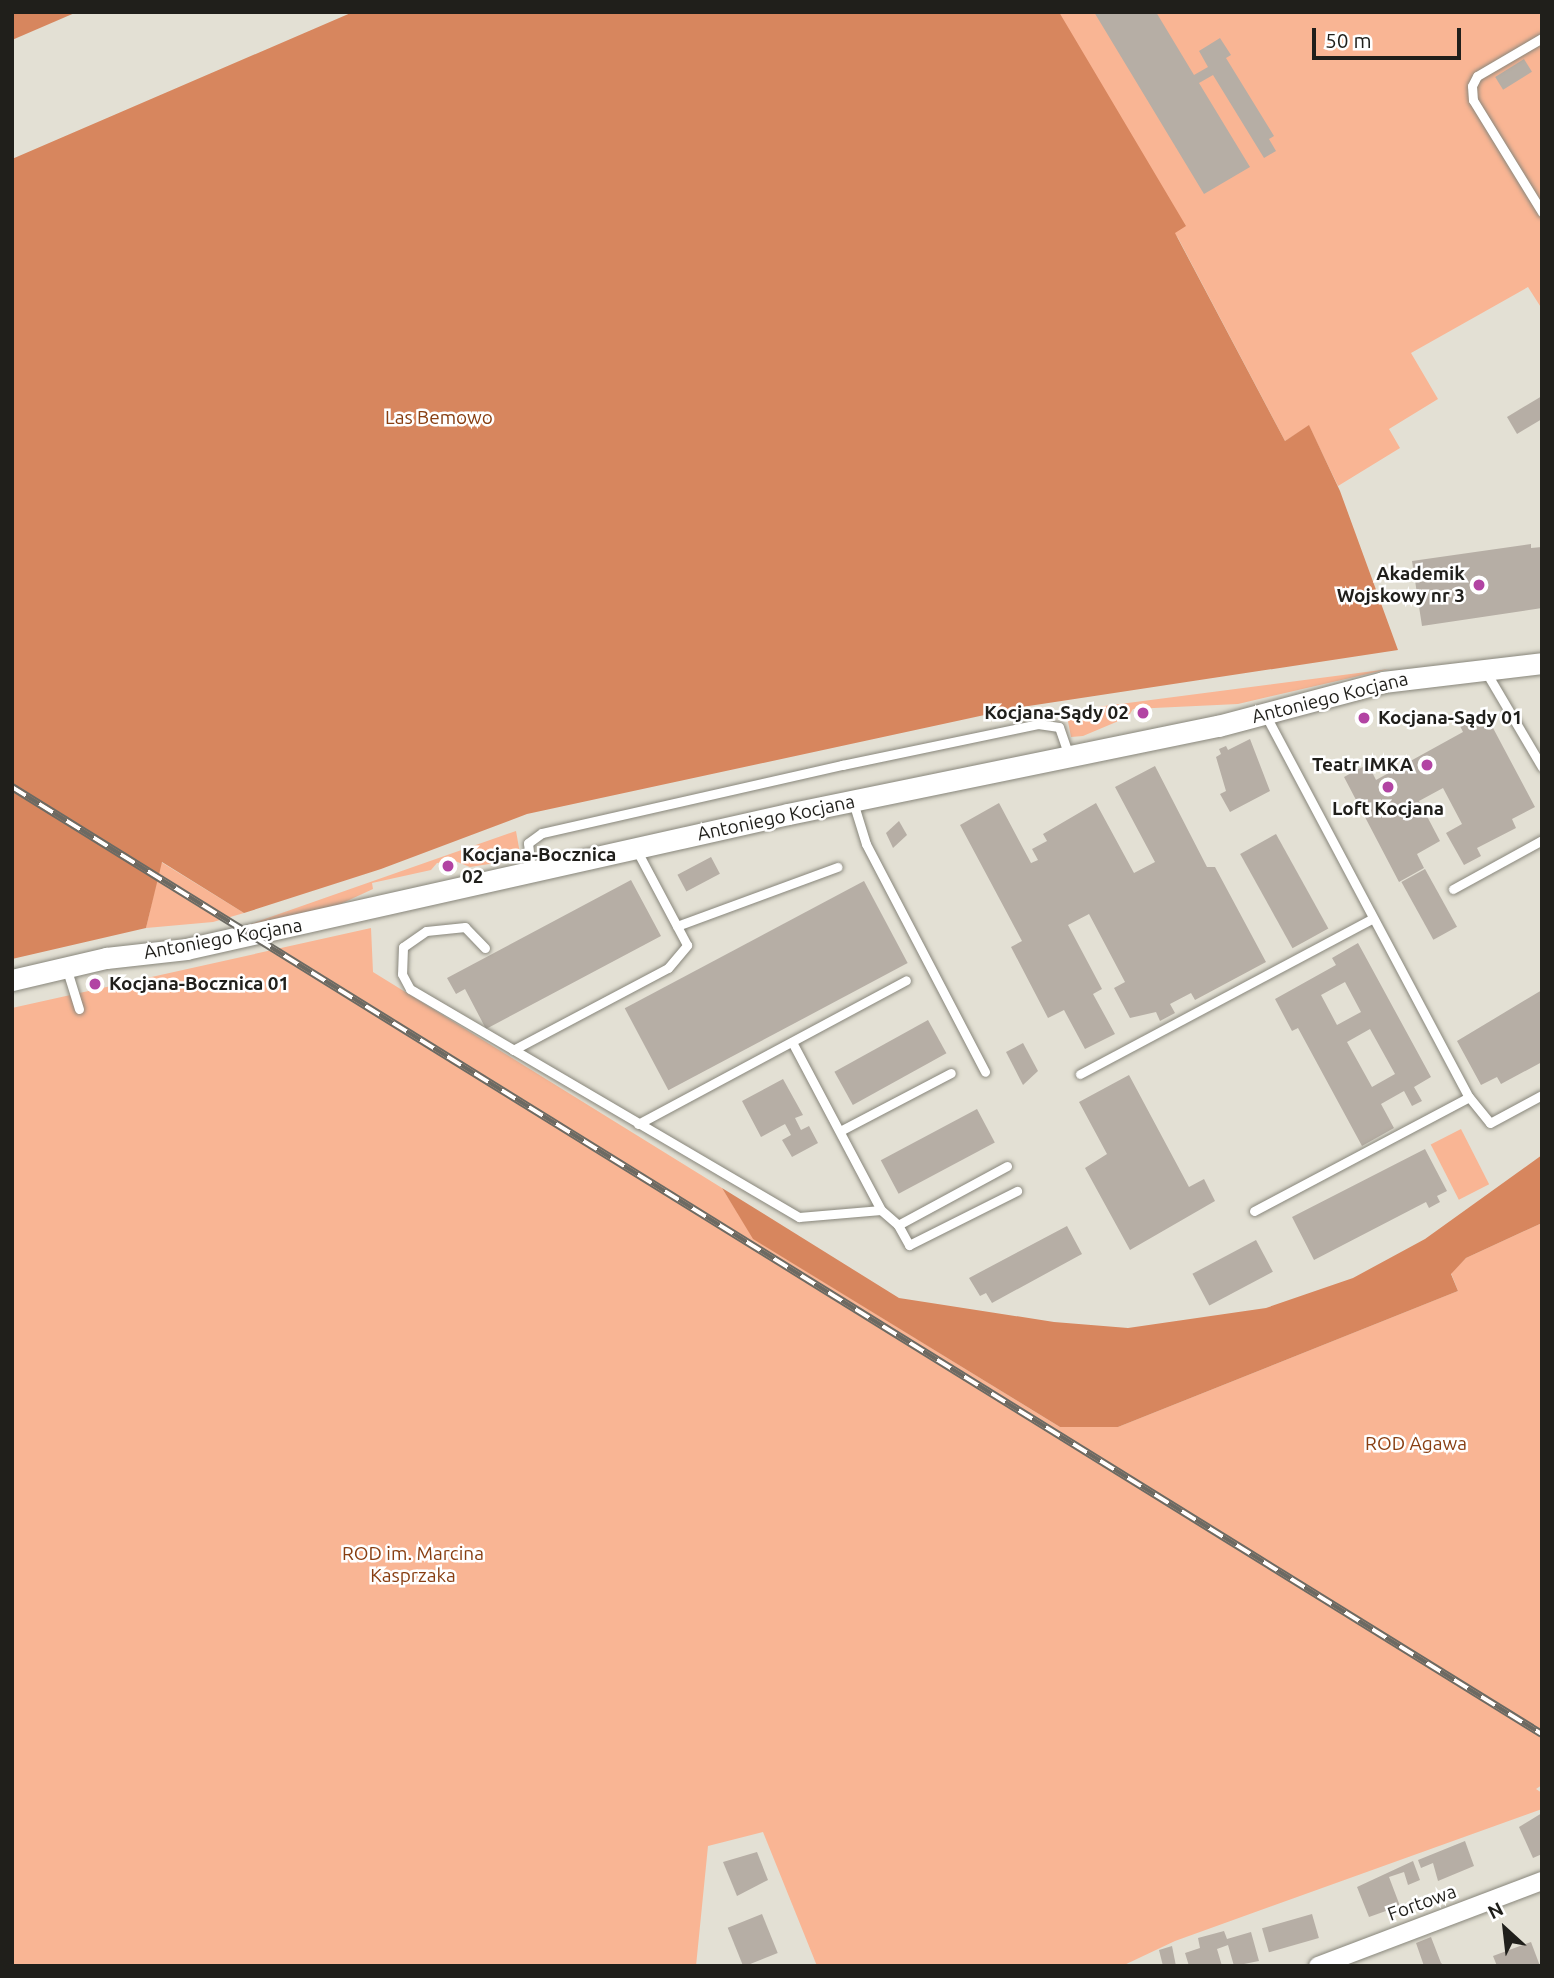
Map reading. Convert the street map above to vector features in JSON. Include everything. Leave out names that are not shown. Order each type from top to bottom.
[{"type":"street","name":"Antoniego Kocjana","points":[[12,981],[66,967],[186,949],[852,801],[1265,714],[1383,682],[1542,663]]},
{"type":"street","name":"Fortowa","points":[[1318,1966],[1542,1881]]},
{"type":"lane","points":[[1542,38],[1477,76],[1472,86],[1474,100],[1542,212]]},
{"type":"lane","points":[[1485,671],[1542,767]]},
{"type":"lane","points":[[1265,714],[1469,1097],[1490,1123],[1542,1095]]},
{"type":"lane","points":[[531,873],[528,843],[542,833],[747,786],[1038,724],[1059,727],[1069,756]]},
{"type":"lane","points":[[852,801],[866,844],[985,1072]]},
{"type":"lane","points":[[1452,889],[1542,840]]},
{"type":"lane","points":[[513,1051],[668,968],[687,945],[636,849]]},
{"type":"lane","points":[[677,926],[837,867]]},
{"type":"lane","points":[[1080,1074],[1372,919]]},
{"type":"lane","points":[[485,948],[465,927],[426,931],[403,947],[402,974],[410,989],[799,1217],[881,1210]]},
{"type":"lane","points":[[66,967],[79,1009]]},
{"type":"lane","points":[[638,1124],[906,980]]},
{"type":"lane","points":[[792,1041],[881,1210],[898,1225],[909,1245],[1017,1191]]},
{"type":"lane","points":[[840,1131],[951,1073]]},
{"type":"lane","points":[[1254,1210],[1469,1097]]},
{"type":"lane","points":[[898,1225],[1007,1166]]},
{"type":"green space","points":[[12,12],[77,12],[12,40]]},
{"type":"green space","name":"Las Bemowo","points":[[353,12],[1059,12],[1186,226],[1175,233],[1285,441],[1309,425],[1340,491],[1398,650],[1022,707],[527,814],[381,869],[244,913],[162,862],[146,928],[12,959],[12,159]]},
{"type":"green space","points":[[1012,12],[1542,12],[1542,309],[1528,287],[1411,353],[1438,399],[1389,429],[1400,448],[1338,486],[1309,426],[1285,441],[1178,238]]},
{"type":"green space","points":[[1389,669],[1238,704],[1133,709],[1128,717],[1083,736],[1071,737],[1066,711]]},
{"type":"green space","points":[[516,831],[521,859],[470,867],[455,861],[437,863],[431,870],[372,883],[373,889],[334,907],[245,926]]},
{"type":"green space","points":[[161,862],[244,913],[213,922],[146,928]]},
{"type":"green space","name":"ROD im. Marcina Kasprzaka","points":[[371,928],[373,972],[722,1188],[754,1239],[1060,1427],[1118,1427],[1458,1291],[1451,1273],[1466,1258],[1542,1223],[1542,1785],[1536,1789],[1542,1793],[1542,1809],[1175,1941],[1122,1966],[817,1966],[763,1832],[708,1846],[696,1966],[12,1966],[12,1008]]},
{"type":"green space","points":[[1461,1129],[1489,1184],[1459,1200],[1431,1144]]},
{"type":"green space","points":[[1542,1155],[1542,1223],[1466,1258],[1451,1274],[1458,1291],[1118,1427],[1060,1427],[753,1239],[722,1188],[899,1298],[1054,1322],[1128,1328],[1266,1308],[1353,1278],[1425,1239]]},
{"type":"building","points":[[1094,12],[1156,12],[1194,75],[1208,67],[1199,51],[1220,38],[1231,55],[1226,58],[1274,136],[1269,139],[1276,151],[1264,158],[1213,75],[1199,83],[1250,167],[1204,194]]},
{"type":"building","points":[[1524,59],[1532,72],[1503,90],[1495,77]]},
{"type":"building","points":[[1542,396],[1542,419],[1517,434],[1507,417]]},
{"type":"building","name":"Akademik Wojskowy nr 3","points":[[1531,544],[1531,548],[1542,547],[1542,608],[1422,626],[1412,561]]},
{"type":"building","points":[[1484,711],[1535,807],[1512,819],[1516,828],[1477,848],[1481,856],[1464,865],[1446,833],[1462,824],[1443,788],[1419,801],[1440,841],[1417,854],[1424,868],[1399,882],[1344,777],[1368,764],[1376,780],[1463,732],[1459,724]]},
{"type":"building","points":[[1250,739],[1270,791],[1230,812],[1220,794],[1226,791],[1216,757],[1221,754],[1219,749],[1226,746],[1228,750]]},
{"type":"building","points":[[1155,766],[1207,867],[1215,867],[1266,962],[1195,1000],[1191,993],[1170,1004],[1175,1013],[1160,1021],[1156,1012],[1130,1018],[1114,988],[1125,982],[1089,914],[1068,925],[1102,989],[1093,994],[1115,1034],[1085,1049],[1064,1010],[1048,1018],[1011,947],[1022,941],[960,825],[999,803],[1031,863],[1038,860],[1032,849],[1047,841],[1043,834],[1096,803],[1134,873],[1155,862],[1115,787]]},
{"type":"building","points":[[899,821],[907,835],[893,848],[886,833]]},
{"type":"building","points":[[1276,834],[1328,928],[1293,948],[1240,854]]},
{"type":"building","points":[[711,857],[720,874],[686,892],[677,875]]},
{"type":"building","points":[[1425,869],[1457,927],[1433,940],[1401,882]]},
{"type":"building","points":[[631,880],[661,936],[486,1029],[465,989],[456,994],[447,978]]},
{"type":"building","points":[[864,881],[908,963],[668,1090],[625,1008]]},
{"type":"building","points":[[1358,943],[1431,1077],[1414,1087],[1422,1101],[1412,1106],[1404,1091],[1381,1104],[1394,1128],[1362,1146],[1298,1028],[1292,1031],[1275,999],[1336,965],[1332,958]],"holes":[[[1345,982],[1361,1012],[1337,1025],[1321,995]],[[1370,1029],[1395,1074],[1372,1087],[1347,1042]]]},
{"type":"building","points":[[1542,990],[1542,1062],[1501,1084],[1497,1077],[1481,1085],[1457,1041]]},
{"type":"building","points":[[928,1020],[946,1053],[853,1105],[834,1072]]},
{"type":"building","points":[[1023,1043],[1038,1071],[1023,1085],[1006,1052]]},
{"type":"building","points":[[1129,1075],[1189,1187],[1204,1179],[1215,1201],[1130,1250],[1085,1168],[1107,1154],[1079,1102]]},
{"type":"building","points":[[783,1079],[803,1115],[795,1118],[801,1130],[809,1126],[818,1143],[792,1157],[782,1140],[791,1135],[785,1124],[761,1137],[742,1101]]},
{"type":"building","points":[[977,1109],[995,1143],[899,1194],[881,1160]]},
{"type":"building","points":[[1425,1149],[1447,1191],[1437,1196],[1440,1202],[1429,1208],[1426,1202],[1314,1260],[1292,1217]]},
{"type":"building","points":[[1067,1226],[1082,1254],[992,1303],[986,1293],[980,1296],[969,1278]]},
{"type":"building","points":[[1256,1240],[1273,1272],[1209,1306],[1192,1274]]},
{"type":"building","points":[[1542,1813],[1542,1854],[1533,1858],[1519,1827]]},
{"type":"building","points":[[1465,1841],[1474,1866],[1438,1881],[1433,1863],[1421,1868],[1418,1860]]},
{"type":"building","points":[[757,1852],[768,1880],[737,1896],[723,1862]]},
{"type":"building","points":[[1413,1861],[1420,1880],[1408,1885],[1404,1872],[1389,1877],[1400,1906],[1369,1917],[1357,1887]]},
{"type":"building","points":[[762,1914],[778,1953],[743,1966],[728,1928]]},
{"type":"building","points":[[1312,1914],[1319,1938],[1269,1952],[1262,1928]]},
{"type":"building","points":[[1224,1931],[1227,1939],[1251,1932],[1259,1961],[1234,1966],[1228,1945],[1217,1949],[1222,1966],[1189,1966],[1185,1953],[1200,1948],[1198,1938]]},
{"type":"building","points":[[1431,1937],[1441,1963],[1445,1966],[1424,1966],[1416,1943]]},
{"type":"building","points":[[1531,1942],[1540,1966],[1497,1966],[1493,1956]]},
{"type":"building","points":[[1172,1946],[1176,1966],[1163,1966],[1159,1950]]},
{"type":"railway","points":[[12,787],[1542,1734]]},
{"type":"place","name":"Akademik Wojskowy nr 3","points":[[1479,585]]},
{"type":"place","name":"Kocjana-Sądy 02","points":[[1143,713]]},
{"type":"place","name":"Kocjana-Sądy 01","points":[[1364,718]]},
{"type":"place","name":"Teatr IMKA","points":[[1427,765]]},
{"type":"place","name":"Loft Kocjana","points":[[1388,787]]},
{"type":"place","name":"Kocjana-Bocznica 02","points":[[448,866]]},
{"type":"place","name":"Kocjana-Bocznica 01","points":[[95,984]]},
{"type":"park label","name":"ROD Agawa","points":[[1416,1444]]}]
